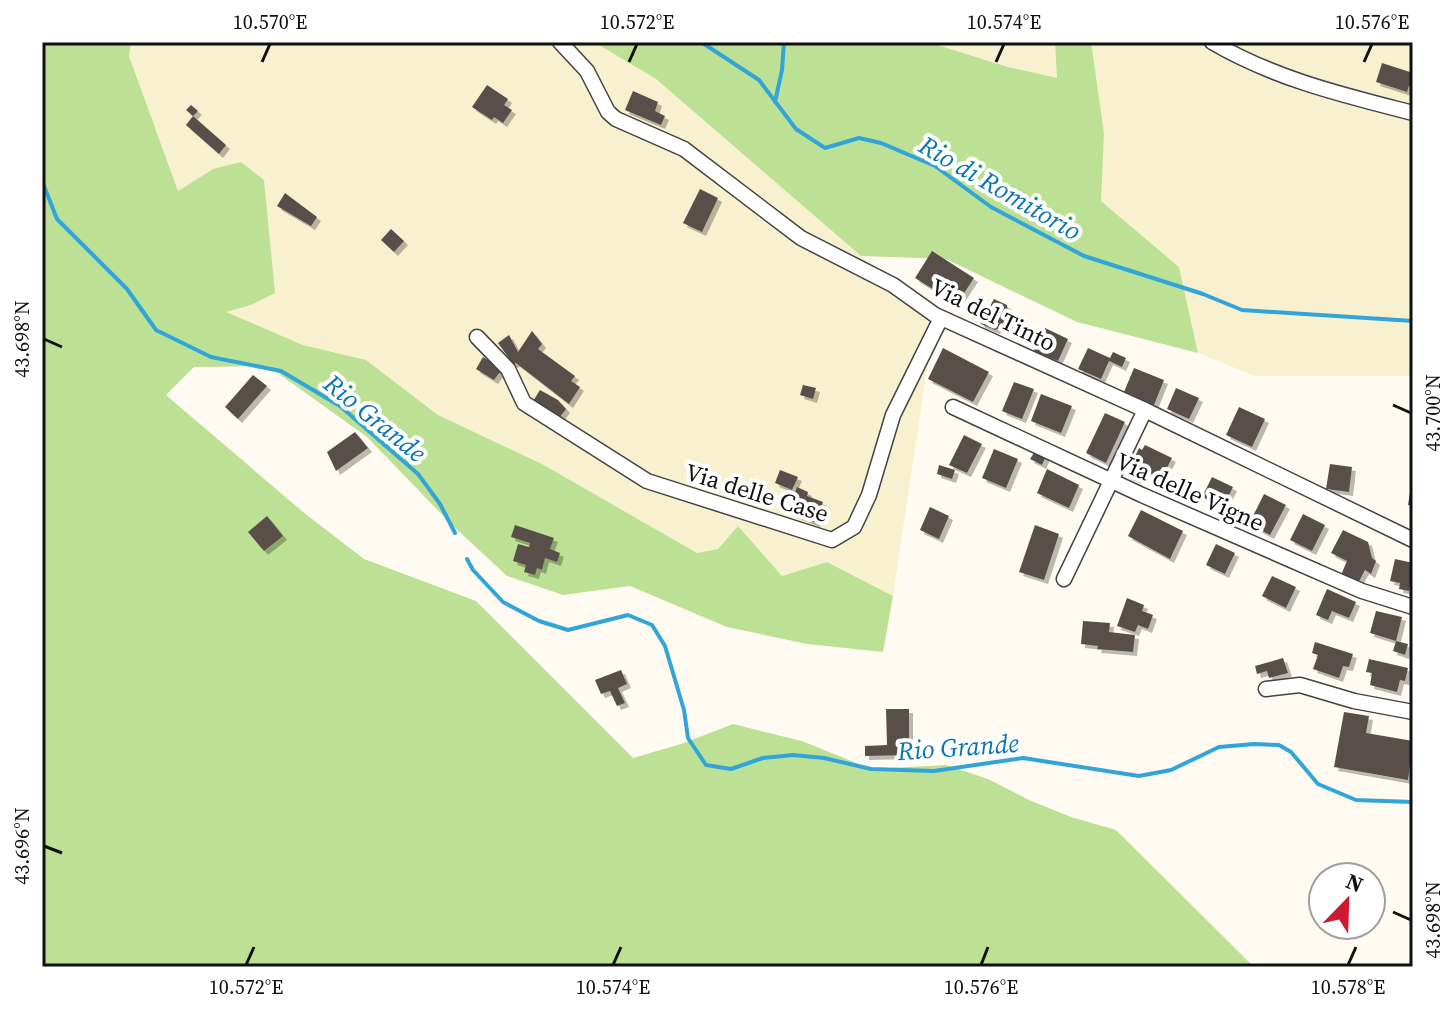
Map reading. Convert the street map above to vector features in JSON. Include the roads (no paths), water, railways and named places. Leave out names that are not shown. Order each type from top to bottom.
[{"type":"street","name":"Via del Tinto","points":[[560,42],[587,71],[608,112],[616,119],[684,149],[801,238],[893,285],[941,318],[1145,410],[1413,540]]},
{"type":"street","points":[[1212,42],[1289,79],[1327,92],[1413,113]]},
{"type":"street","name":"Via delle Case","points":[[477,337],[508,369],[524,403],[647,481],[832,540],[854,527],[869,495],[893,415],[941,318]]},
{"type":"street","name":"Via delle Vigne","points":[[953,407],[1362,591],[1413,607]]},
{"type":"street","points":[[1064,579],[1145,410]]},
{"type":"street","points":[[1266,689],[1300,685],[1354,701],[1413,712]]},
{"type":"waterway","name":"Rio di Romitorio","points":[[701,42],[759,80],[796,129],[825,148],[859,138],[881,143],[935,166],[991,207],[1084,256],[1203,294],[1242,310],[1413,321]]},
{"type":"waterway","points":[[775,102],[784,42]]},
{"type":"waterway","name":"Rio Grande","points":[[42,181],[57,219],[127,289],[156,330],[211,357],[281,371],[340,406],[418,474],[440,504],[455,533]]},
{"type":"waterway","name":"Rio Grande","points":[[467,559],[473,570],[503,602],[539,621],[568,630],[628,615],[652,625],[665,646],[684,710],[688,738],[706,765],[731,769],[763,758],[793,755],[824,758],[871,769],[934,771],[1023,758],[1139,776],[1171,770],[1219,747],[1279,745],[1291,752],[1318,784],[1356,800],[1413,802]]}]
